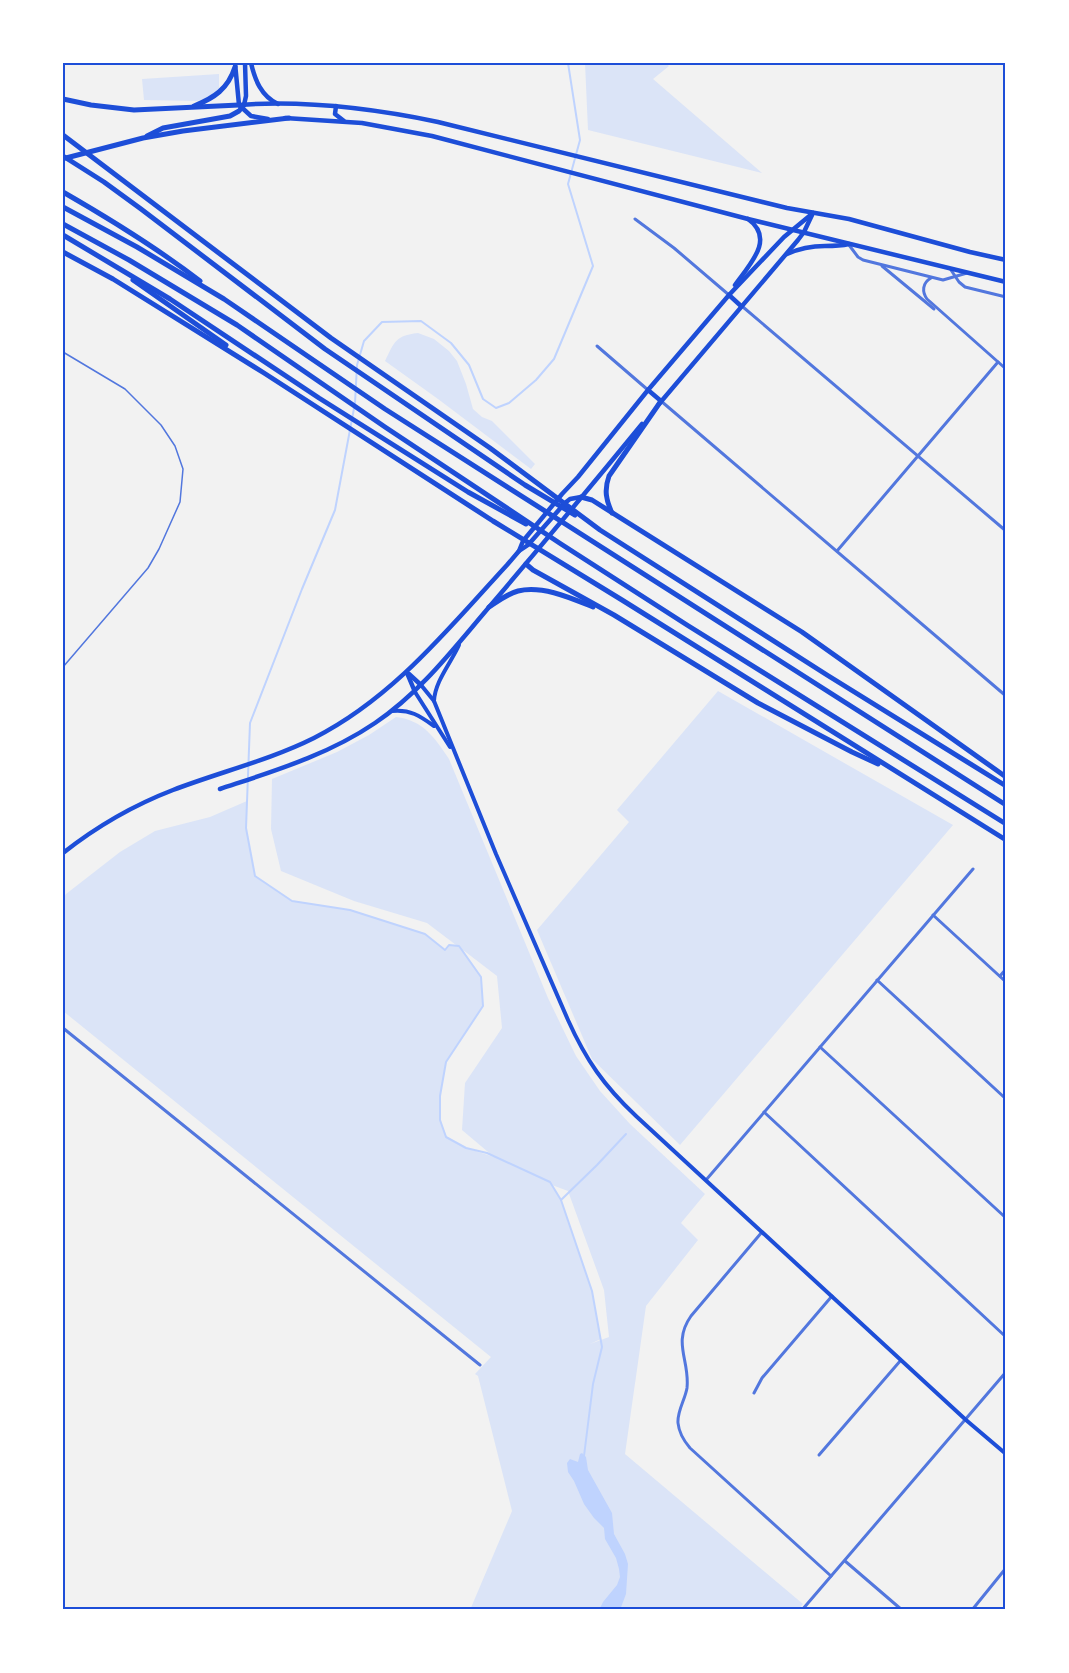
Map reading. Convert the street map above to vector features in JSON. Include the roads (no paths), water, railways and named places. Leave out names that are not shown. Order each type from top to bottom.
[{"type":"highway","points":[[190,108],[210,100],[221,92],[230,80],[235,65]]},
{"type":"highway","points":[[63,99],[118,109],[241,106]]},
{"type":"highway","points":[[143,138],[163,128],[230,116],[241,106]]},
{"type":"highway","points":[[63,157],[190,129],[289,118]]},
{"type":"highway","points":[[63,135],[331,338],[490,448],[600,530]]},
{"type":"highway","points":[[63,157],[104,182],[386,392],[525,484],[1006,786]]},
{"type":"highway","points":[[63,192],[182,267],[224,300]]},
{"type":"highway","points":[[63,207],[137,247],[224,300],[384,409],[1006,805]]},
{"type":"highway","points":[[63,224],[129,260],[237,325],[328,389],[561,544],[1006,824]]},
{"type":"highway","points":[[63,235],[170,299],[319,398],[468,492],[561,544]]},
{"type":"highway","points":[[84,247],[264,373]]},
{"type":"highway","points":[[63,252],[113,279],[264,373],[493,521],[1006,840]]},
{"type":"highway","points":[[613,514],[606,494],[609,476],[662,401]]},
{"type":"highway","points":[[581,497],[589,498],[802,632],[1006,777]]},
{"type":"highway","points":[[523,561],[533,570],[614,615],[758,703],[896,772]]},
{"type":"highway","points":[[489,607],[513,593],[529,590],[543,591],[573,599],[614,615]]},
{"type":"main road","points":[[241,106],[246,96],[244,63]]},
{"type":"main road","points":[[251,63],[256,81],[263,93],[268,99],[278,104]]},
{"type":"main road","points":[[235,65],[241,106],[247,114],[254,117],[344,121],[432,136],[748,219],[1006,282]]},
{"type":"main road","points":[[241,106],[336,105],[383,111],[438,122],[609,163],[681,183],[849,219],[1006,260]]},
{"type":"main road","points":[[336,105],[334,112],[344,121]]},
{"type":"main road","points":[[523,561],[519,551],[523,541],[648,390],[729,295],[792,229],[813,213]]},
{"type":"main road","points":[[220,789],[316,755],[346,740],[391,711],[415,692],[461,641],[523,561],[532,556],[804,232],[813,213]]},
{"type":"main road","points":[[729,295],[760,244],[759,229],[748,219]]},
{"type":"main road","points":[[785,254],[804,248],[838,247],[849,244]]},
{"type":"main road","points":[[729,295],[741,306]]},
{"type":"main road","points":[[648,390],[662,401]]},
{"type":"main road","points":[[63,854],[106,824],[142,804],[172,790],[280,752],[336,726],[407,673],[565,503],[570,499],[581,497]]},
{"type":"main road","points":[[434,701],[434,694],[461,641]]},
{"type":"main road","points":[[407,673],[434,701],[541,958],[593,1068],[621,1101],[966,1420],[1006,1454]]},
{"type":"main road","points":[[407,673],[415,692],[454,753]]},
{"type":"main road","points":[[391,711],[412,712],[438,728]]},
{"type":"street","points":[[635,219],[674,248],[729,295]]},
{"type":"street","points":[[849,244],[860,259],[932,278],[945,280],[971,273]]},
{"type":"street","points":[[881,265],[921,299],[946,316]]},
{"type":"street","points":[[948,267],[965,287],[1006,297]]},
{"type":"street","points":[[932,278],[923,288],[931,303],[1006,369]]},
{"type":"street","points":[[741,306],[1006,531]]},
{"type":"street","points":[[597,346],[648,390]]},
{"type":"street","points":[[837,551],[998,362]]},
{"type":"street","points":[[662,401],[1006,696]]},
{"type":"street","points":[[706,1180],[973,869]]},
{"type":"street","points":[[933,915],[1006,982]]},
{"type":"street","points":[[1000,976],[1006,969]]},
{"type":"street","points":[[877,980],[1006,1099]]},
{"type":"street","points":[[63,1028],[480,1365]]},
{"type":"street","points":[[820,1047],[1006,1218]]},
{"type":"street","points":[[764,1112],[1006,1337]]},
{"type":"street","points":[[762,1232],[691,1316],[682,1330],[681,1344],[686,1366],[687,1388],[678,1425],[683,1440],[690,1448],[831,1576]]},
{"type":"street","points":[[754,1393],[762,1378],[832,1296]]},
{"type":"street","points":[[819,1455],[901,1360]]},
{"type":"street","points":[[802,1610],[1006,1372]]},
{"type":"street","points":[[844,1561],[902,1610]]},
{"type":"street","points":[[972,1610],[1006,1568]]},
{"type":"lane","points":[[63,352],[125,389],[161,424],[175,446],[183,469],[180,502],[148,568],[63,667]]},
{"type":"lane","points":[[63,660],[66,663]]},
{"type":"water","points":[[582,1453],[586,1457],[588,1470],[612,1513],[614,1534],[628,1564],[626,1594],[620,1610],[599,1610],[620,1577],[616,1558],[605,1539],[604,1528],[584,1504],[568,1472],[567,1463],[570,1459],[578,1462]]},
{"type":"waterway","points":[[568,63],[580,140],[568,184],[593,266],[554,359],[536,380],[509,403],[496,408],[483,399],[469,365],[451,343],[421,321],[382,322],[364,341],[357,365],[355,403],[335,510],[250,723],[246,828],[255,876],[292,901],[350,910],[425,934],[445,950],[449,945],[459,946],[481,977],[483,1006],[446,1062],[440,1096],[440,1120],[446,1137],[466,1148],[487,1153],[550,1182],[561,1200],[592,1291],[602,1347],[593,1384],[584,1456]]},
{"type":"waterway","points":[[561,1200],[626,1134]]}]
